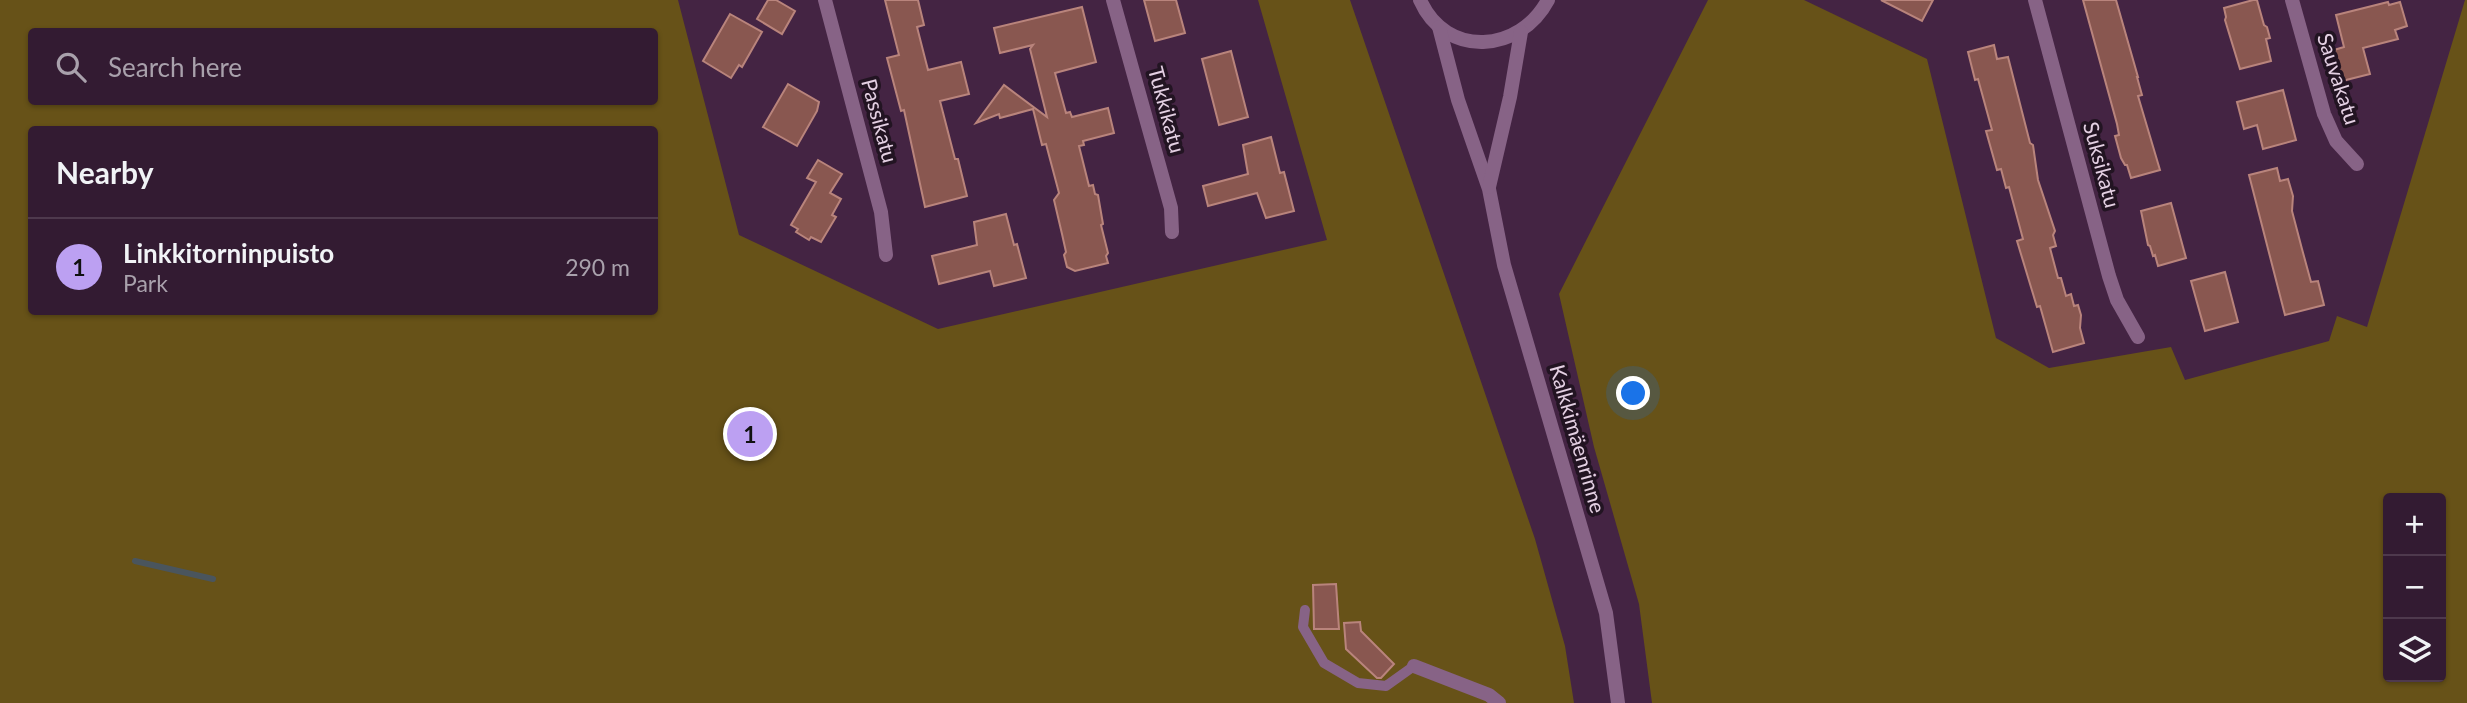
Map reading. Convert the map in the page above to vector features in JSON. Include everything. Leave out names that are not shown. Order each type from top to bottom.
[{"type":"street","name":"Passikatu","points":[[825,0],[881,212],[886,254]]},
{"type":"street","name":"Tukkikatu","points":[[1114,0],[1171,208],[1172,232]]},
{"type":"street","points":[[1420,0],[1439,27],[1458,37],[1479,42],[1508,38],[1521,32],[1537,17],[1548,0]]},
{"type":"street","name":"Suksikatu","points":[[2035,0],[2109,276],[2117,300],[2138,337]]},
{"type":"street","name":"Sauvakatu","points":[[2292,0],[2324,114],[2336,141],[2357,163]]},
{"type":"street","name":"Kalkkimäenrinne","points":[[1439,27],[1458,100],[1489,189],[1504,265],[1606,613],[1619,703]]},
{"type":"street","name":"Kalkkimäenrinne","points":[[1489,189],[1510,97],[1521,32]]},
{"type":"street","points":[[1414,666],[1489,695],[1499,703]]},
{"type":"lane","points":[[1305,610],[1303,627],[1324,663],[1358,683],[1386,687],[1414,666]]},
{"type":"shaded area","points":[[0,0],[678,0],[739,235],[938,329],[1327,240],[1258,0],[1350,0],[1535,539],[1565,646],[1574,703],[0,703]]},
{"type":"shaded area","points":[[1708,0],[1804,0],[1927,59],[1996,338],[2049,368],[2171,347],[2185,380],[2329,341],[2337,316],[2367,327],[2467,0],[2467,703],[1652,703],[1639,604],[1594,447],[1559,294]]},
{"type":"building","points":[[768,0],[776,0],[795,11],[782,34],[757,19]]},
{"type":"building","points":[[885,0],[918,0],[924,25],[917,27],[928,70],[961,62],[969,94],[940,101],[967,196],[925,207],[904,110],[901,111],[887,58],[899,55]]},
{"type":"building","points":[[1144,0],[1176,0],[1185,33],[1155,41]]},
{"type":"building","points":[[1881,0],[1933,0],[1922,21]]},
{"type":"building","points":[[2083,0],[2116,0],[2138,77],[2142,95],[2138,96],[2160,170],[2131,178],[2127,165],[2121,158],[2115,136],[2119,135],[2117,124]]},
{"type":"building","points":[[2257,0],[2264,25],[2267,27],[2270,38],[2266,39],[2271,61],[2240,69],[2224,8]]},
{"type":"building","points":[[2388,2],[2389,5],[2400,2],[2407,26],[2395,30],[2398,39],[2363,48],[2370,74],[2342,81],[2334,50],[2344,47],[2336,15]]},
{"type":"building","points":[[1082,7],[1096,62],[1055,73],[1066,113],[1070,112],[1072,117],[1108,108],[1114,133],[1083,141],[1084,145],[1079,146],[1089,186],[1093,185],[1095,194],[1098,195],[1108,263],[1075,271],[1067,267],[1054,200],[1059,193],[1033,109],[1000,118],[999,114],[976,123],[1004,85],[1047,117],[1030,49],[1033,45],[1000,53],[994,28]]},
{"type":"building","points":[[730,14],[762,32],[742,67],[739,65],[731,78],[703,61]]},
{"type":"building","points":[[1994,45],[1997,59],[2008,57],[2030,143],[2033,145],[2038,180],[2055,231],[2053,235],[2056,246],[2050,248],[2058,278],[2061,278],[2066,296],[2071,294],[2074,306],[2078,305],[2081,315],[2080,328],[2084,343],[2053,352],[2017,241],[2023,239],[2009,187],[2006,188],[2001,169],[1997,170],[1986,131],[1992,130],[1968,52]]},
{"type":"building","points":[[1231,51],[1248,117],[1219,125],[1202,59]]},
{"type":"building","points":[[788,84],[819,102],[817,111],[797,146],[763,127]]},
{"type":"building","points":[[2283,90],[2296,140],[2263,149],[2257,125],[2244,129],[2237,102]]},
{"type":"building","points":[[1271,137],[1294,211],[1266,218],[1257,193],[1208,206],[1203,186],[1248,174],[1243,145]]},
{"type":"building","points":[[818,160],[842,174],[830,193],[841,199],[832,215],[836,217],[821,242],[811,237],[809,240],[796,232],[798,229],[791,225],[816,182],[807,178]]},
{"type":"building","points":[[2277,168],[2280,181],[2288,179],[2293,196],[2292,211],[2311,282],[2318,281],[2324,305],[2285,315],[2249,175]]},
{"type":"building","points":[[2171,203],[2186,258],[2158,266],[2148,245],[2141,211]]},
{"type":"building","points":[[1006,214],[1026,278],[994,286],[990,271],[939,284],[932,256],[977,245],[974,222]]},
{"type":"building","points":[[2225,272],[2238,322],[2205,331],[2191,281]]},
{"type":"building","points":[[1336,584],[1339,629],[1314,629],[1313,585]]},
{"type":"building","points":[[1360,622],[1361,631],[1394,664],[1381,678],[1377,678],[1346,649],[1344,623]]},
{"type":"waterway","points":[[135,561],[213,579]]},
{"type":"place","name":"Linkkitorninpuisto","points":[[750,434]]}]
